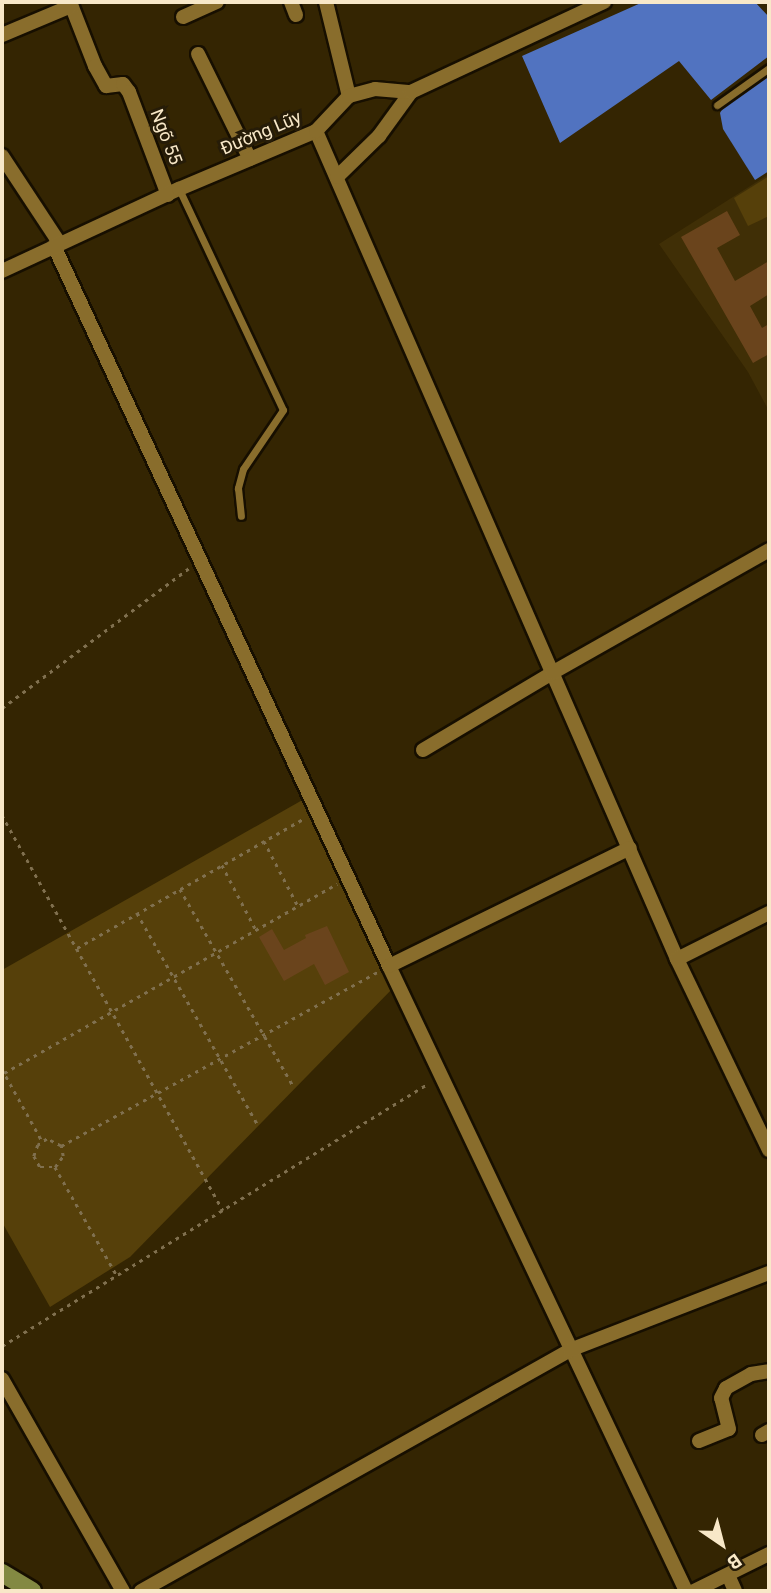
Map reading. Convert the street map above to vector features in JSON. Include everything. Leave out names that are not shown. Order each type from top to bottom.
[{"type":"street","points":[[183,17],[217,2]]},
{"type":"street","points":[[326,2],[349,96],[375,89],[411,92]]},
{"type":"street","points":[[338,177],[379,136],[411,92],[604,2]]},
{"type":"street","points":[[2,35],[70,4]]},
{"type":"street","name":"Ngõ 55","points":[[70,4],[106,86],[123,84],[129,92],[173,192]]},
{"type":"street","points":[[198,54],[250,159]]},
{"type":"street","name":"Đường Lũy","points":[[2,271],[173,192],[316,131],[349,96]]},
{"type":"street","points":[[316,131],[677,958],[769,1150]]},
{"type":"street","points":[[2,156],[57,245],[389,966],[686,1591]]},
{"type":"street","points":[[423,750],[552,673],[769,550]]},
{"type":"street","points":[[389,966],[629,848]]},
{"type":"street","points":[[677,958],[769,913]]},
{"type":"street","points":[[141,1591],[570,1350],[769,1273]]},
{"type":"street","points":[[699,1441],[729,1429],[722,1398],[726,1388],[751,1374],[769,1371]]},
{"type":"street","points":[[2,1379],[123,1591]]},
{"type":"street","points":[[694,1591],[769,1554]]},
{"type":"street","points":[[2,1573],[32,1591]]},
{"type":"street","points":[[728,1575],[735,1591]]},
{"type":"lane","points":[[717,105],[769,68]]},
{"type":"lane","points":[[173,192],[283,410],[243,468],[238,488],[241,516]]},
{"type":"path","points":[[2,708],[200,560]]},
{"type":"path","points":[[76,948],[317,811]]},
{"type":"path","points":[[2,816],[223,1210]]},
{"type":"path","points":[[264,841],[298,906]]},
{"type":"path","points":[[222,865],[256,930]]},
{"type":"path","points":[[42,1141],[3,1071],[337,884]]},
{"type":"path","points":[[180,889],[262,1036],[292,1084]]},
{"type":"path","points":[[137,914],[257,1123]]},
{"type":"path","points":[[61,1146],[389,966]]},
{"type":"path","points":[[2,1346],[441,1076]]},
{"type":"path","points":[[53,1140],[61,1146],[63,1156],[55,1167],[44,1169],[37,1162],[36,1149],[42,1141],[53,1140]]},
{"type":"path","points":[[55,1167],[117,1275]]},
{"type":"shaded area","points":[[769,174],[769,411],[748,372],[659,244]]},
{"type":"shaded area","points":[[769,176],[769,216],[748,226],[734,198]]},
{"type":"shaded area","points":[[306,798],[395,986],[130,1257],[50,1307],[2,1222],[2,970]]},
{"type":"water","points":[[643,2],[755,2],[769,17],[769,56],[711,100],[679,61],[560,143],[522,56]]},
{"type":"water","points":[[769,74],[769,171],[755,180],[723,129],[720,113],[724,106]]},
{"type":"building","points":[[727,211],[740,235],[717,248],[735,281],[769,261],[769,294],[750,306],[762,328],[769,324],[769,354],[753,363],[681,237]]},
{"type":"building","points":[[327,926],[349,972],[325,985],[314,964],[284,981],[259,937],[272,929],[284,950],[306,938],[305,935]]}]
